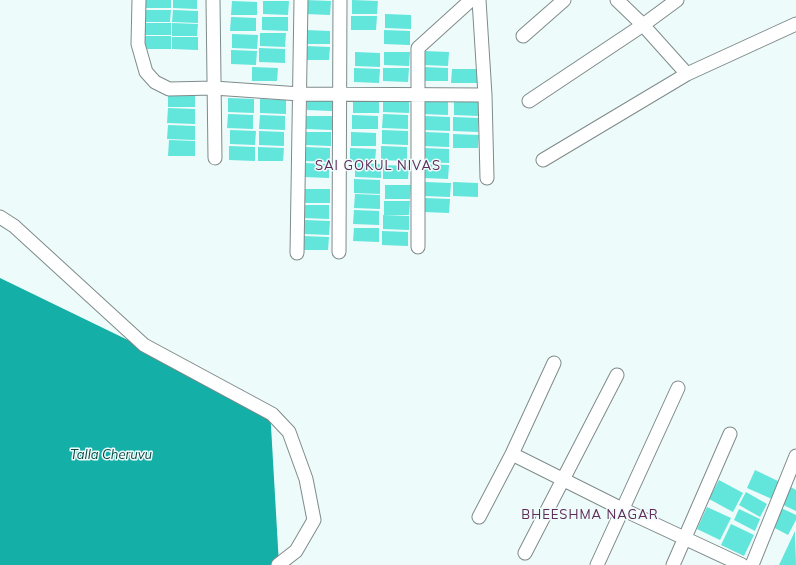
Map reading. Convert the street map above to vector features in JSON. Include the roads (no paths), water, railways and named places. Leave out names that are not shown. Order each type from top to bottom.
[{"type":"street","points":[[139,0],[138,44],[146,72],[155,82],[169,89],[214,88],[300,94],[485,95]]},
{"type":"street","points":[[213,0],[215,158]]},
{"type":"street","points":[[297,252],[301,0]]},
{"type":"street","points":[[339,252],[340,0]]},
{"type":"street","points":[[418,247],[418,48],[472,0]]},
{"type":"street","points":[[479,0],[485,95],[487,178]]},
{"type":"street","points":[[523,36],[564,0]]},
{"type":"street","points":[[617,0],[643,25],[687,74]]},
{"type":"street","points":[[529,101],[643,25],[677,0]]},
{"type":"street","points":[[543,160],[687,74],[796,24]]},
{"type":"street","points":[[0,217],[14,226],[144,346],[272,414],[288,432],[306,479],[314,520],[296,551],[278,565]]},
{"type":"street","points":[[479,517],[512,454],[554,363]]},
{"type":"street","points":[[525,553],[617,375]]},
{"type":"street","points":[[597,565],[678,388]]},
{"type":"street","points":[[673,565],[686,539],[730,434]]},
{"type":"street","points":[[512,454],[622,509],[742,565]]},
{"type":"street","points":[[752,565],[796,456]]},
{"type":"water","name":"Talla Cheruvu","points":[[0,278],[270,409],[279,565],[0,565]]},
{"type":"district","name":"SAI GOKUL NIVAS","points":[[378,166]]},
{"type":"district","name":"BHEESHMA NAGAR","points":[[590,515]]}]
